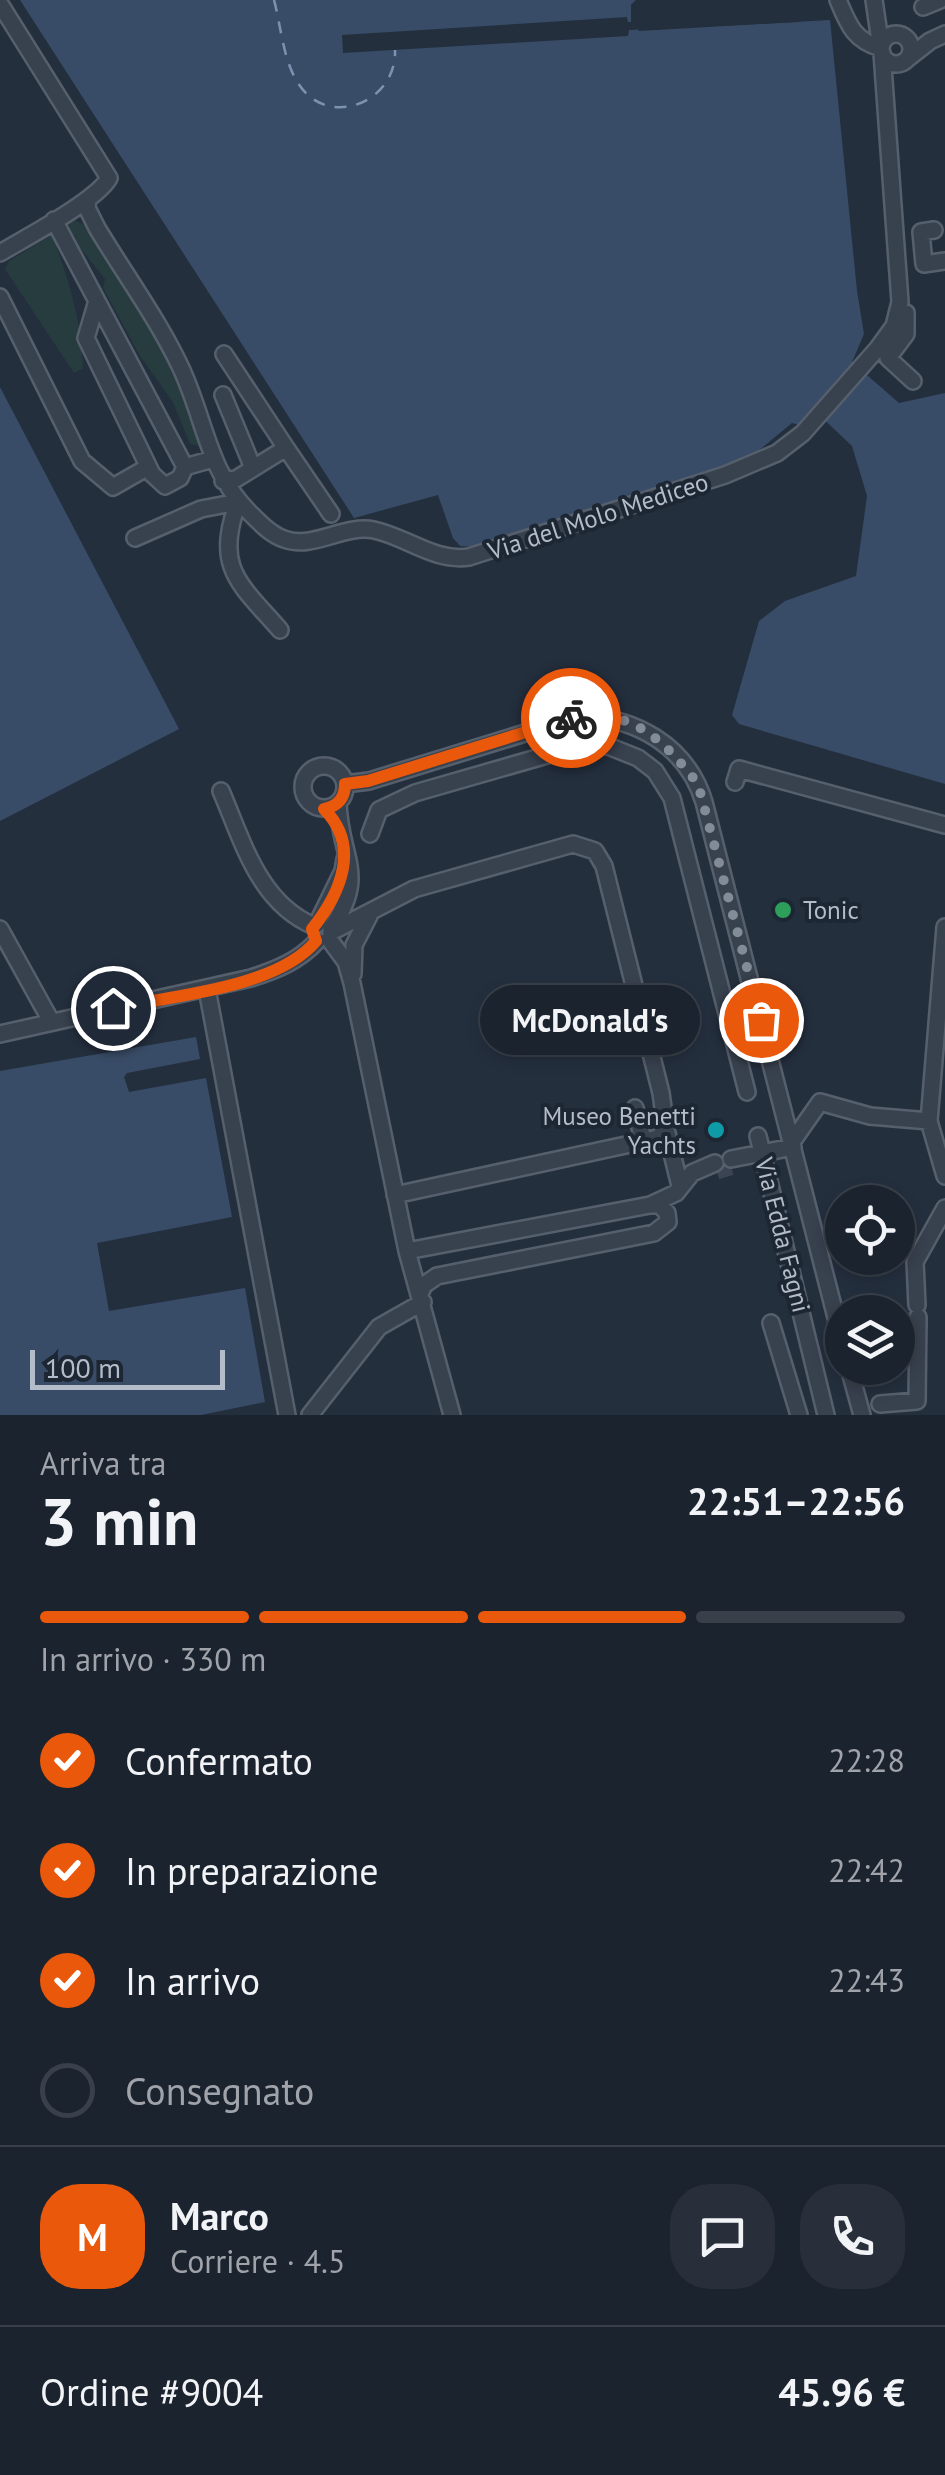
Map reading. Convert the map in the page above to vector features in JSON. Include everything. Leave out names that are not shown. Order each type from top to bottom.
[{"type":"street","points":[[838,0],[851,32],[882,50],[892,63],[905,60],[937,38]]},
{"type":"street","points":[[923,6],[940,0]]},
{"type":"street","points":[[875,3],[882,50],[900,310],[906,313],[906,334],[888,358],[914,380]]},
{"type":"street","points":[[875,3],[888,25],[905,38],[910,53],[884,86]]},
{"type":"street","points":[[0,4],[109,175],[106,185],[88,199],[0,253]]},
{"type":"street","points":[[882,50],[888,36],[937,38]]},
{"type":"street","name":"Via del Molo Mediceo","points":[[88,199],[86,208],[97,228],[180,365],[223,481],[238,502],[268,530],[287,540],[312,540],[360,529],[395,546],[440,556],[469,557],[756,464],[785,448],[808,428],[878,348],[900,310]]},
{"type":"street","points":[[54,220],[185,467]]},
{"type":"street","points":[[934,230],[922,232],[924,264],[945,261]]},
{"type":"street","points":[[0,297],[82,461],[113,486],[148,466]]},
{"type":"street","points":[[97,302],[86,338],[148,466],[165,486],[180,478],[185,467],[213,459]]},
{"type":"street","points":[[224,354],[331,514]]},
{"type":"street","points":[[224,395],[253,468]]},
{"type":"street","points":[[223,481],[236,478],[286,448]]},
{"type":"street","points":[[135,538],[201,509],[238,502],[228,564],[235,579],[280,630]]},
{"type":"street","name":"Via Edda Fagni","points":[[345,784],[368,781],[578,717],[615,718],[654,736],[674,753],[698,784],[830,1295]]},
{"type":"street","points":[[482,744],[490,770]]},
{"type":"street","points":[[370,834],[374,818],[388,804],[490,770],[582,745],[618,748],[638,758],[654,771],[672,798],[746,1088],[776,1076]]},
{"type":"street","points":[[318,766],[338,771],[345,784],[344,794],[331,806],[306,800],[302,790],[306,776],[318,766]]},
{"type":"street","points":[[735,782],[739,769],[945,824]]},
{"type":"street","points":[[221,791],[262,883],[296,918],[323,932],[346,962],[407,1251],[452,1415]]},
{"type":"street","points":[[0,1034],[207,989],[280,968],[307,952],[349,893],[353,870],[331,806]]},
{"type":"street","points":[[323,932],[370,915],[414,889],[572,844],[595,852],[604,866],[664,1103],[680,1186]]},
{"type":"street","points":[[701,914],[731,906]]},
{"type":"street","points":[[352,983],[354,945],[370,915]]},
{"type":"street","points":[[945,926],[929,1120],[945,1176]]},
{"type":"street","points":[[0,929],[50,1021]]},
{"type":"street","points":[[207,989],[288,1415]]},
{"type":"street","points":[[310,1415],[379,1327],[421,1298],[424,1285],[437,1276],[664,1229],[696,1179],[750,1154],[761,1160],[792,1144],[820,1102],[870,1116],[929,1120]]},
{"type":"street","points":[[636,1108],[644,1143]]},
{"type":"street","points":[[395,1196],[644,1143],[663,1136],[666,1129]]},
{"type":"street","name":"Via Edda Fagni","points":[[758,1136],[826,1415]]},
{"type":"street","points":[[407,1251],[650,1205],[676,1193],[692,1173],[724,1165]]},
{"type":"street","points":[[650,1205],[665,1208],[668,1222]]},
{"type":"street","points":[[858,1385],[869,1408],[917,1401],[915,1262],[945,1208]]},
{"type":"street","points":[[771,1323],[799,1415]]},
{"type":"street","points":[[788,1378],[816,1370]]},
{"type":"green space","points":[[74,220],[85,225],[176,373],[199,446],[190,444],[173,402],[140,356],[103,288],[105,279],[75,236],[66,232],[70,226],[67,223]]},
{"type":"green space","points":[[52,235],[80,333],[83,368],[74,373],[5,269],[9,261]]},
{"type":"water","points":[[20,0],[636,0],[631,5],[639,31],[830,20],[864,334],[852,362],[899,403],[945,393],[945,784],[739,724],[732,715],[759,621],[785,601],[856,576],[867,496],[852,446],[814,410],[799,425],[792,423],[757,452],[474,547],[460,546],[453,538],[438,495],[354,518]]},
{"type":"water","points":[[0,387],[179,729],[0,821]]},
{"type":"water","points":[[196,1037],[200,1059],[127,1073],[124,1077],[129,1092],[206,1078],[232,1217],[97,1243],[109,1311],[245,1288],[265,1402],[201,1415],[0,1415],[0,1071]]},
{"type":"pier","points":[[641,0],[636,7],[640,26],[798,17],[799,22],[629,30],[628,36],[343,53],[342,35],[627,17],[631,22],[631,5]]},
{"type":"ferry route","points":[[274,0],[293,74],[311,97],[326,105],[358,104],[373,96],[393,69],[395,50]]},
{"type":"tunnel","points":[[717,1172],[733,1167]]},
{"type":"way so far","points":[[571,718],[615,718],[640,728],[664,742],[698,784],[761,1020]]},
{"type":"place","name":"Tonic","points":[[783,910]]},
{"type":"place","name":"McDonald's","points":[[761,1020]]},
{"type":"place","name":"Museo Benetti Yachts","points":[[716,1130]]},
{"type":"route","points":[[113,1008],[251,978],[280,968],[307,952],[316,941],[312,929],[343,871],[346,856],[339,824],[324,809],[338,803],[345,784],[368,781],[571,718]]}]
